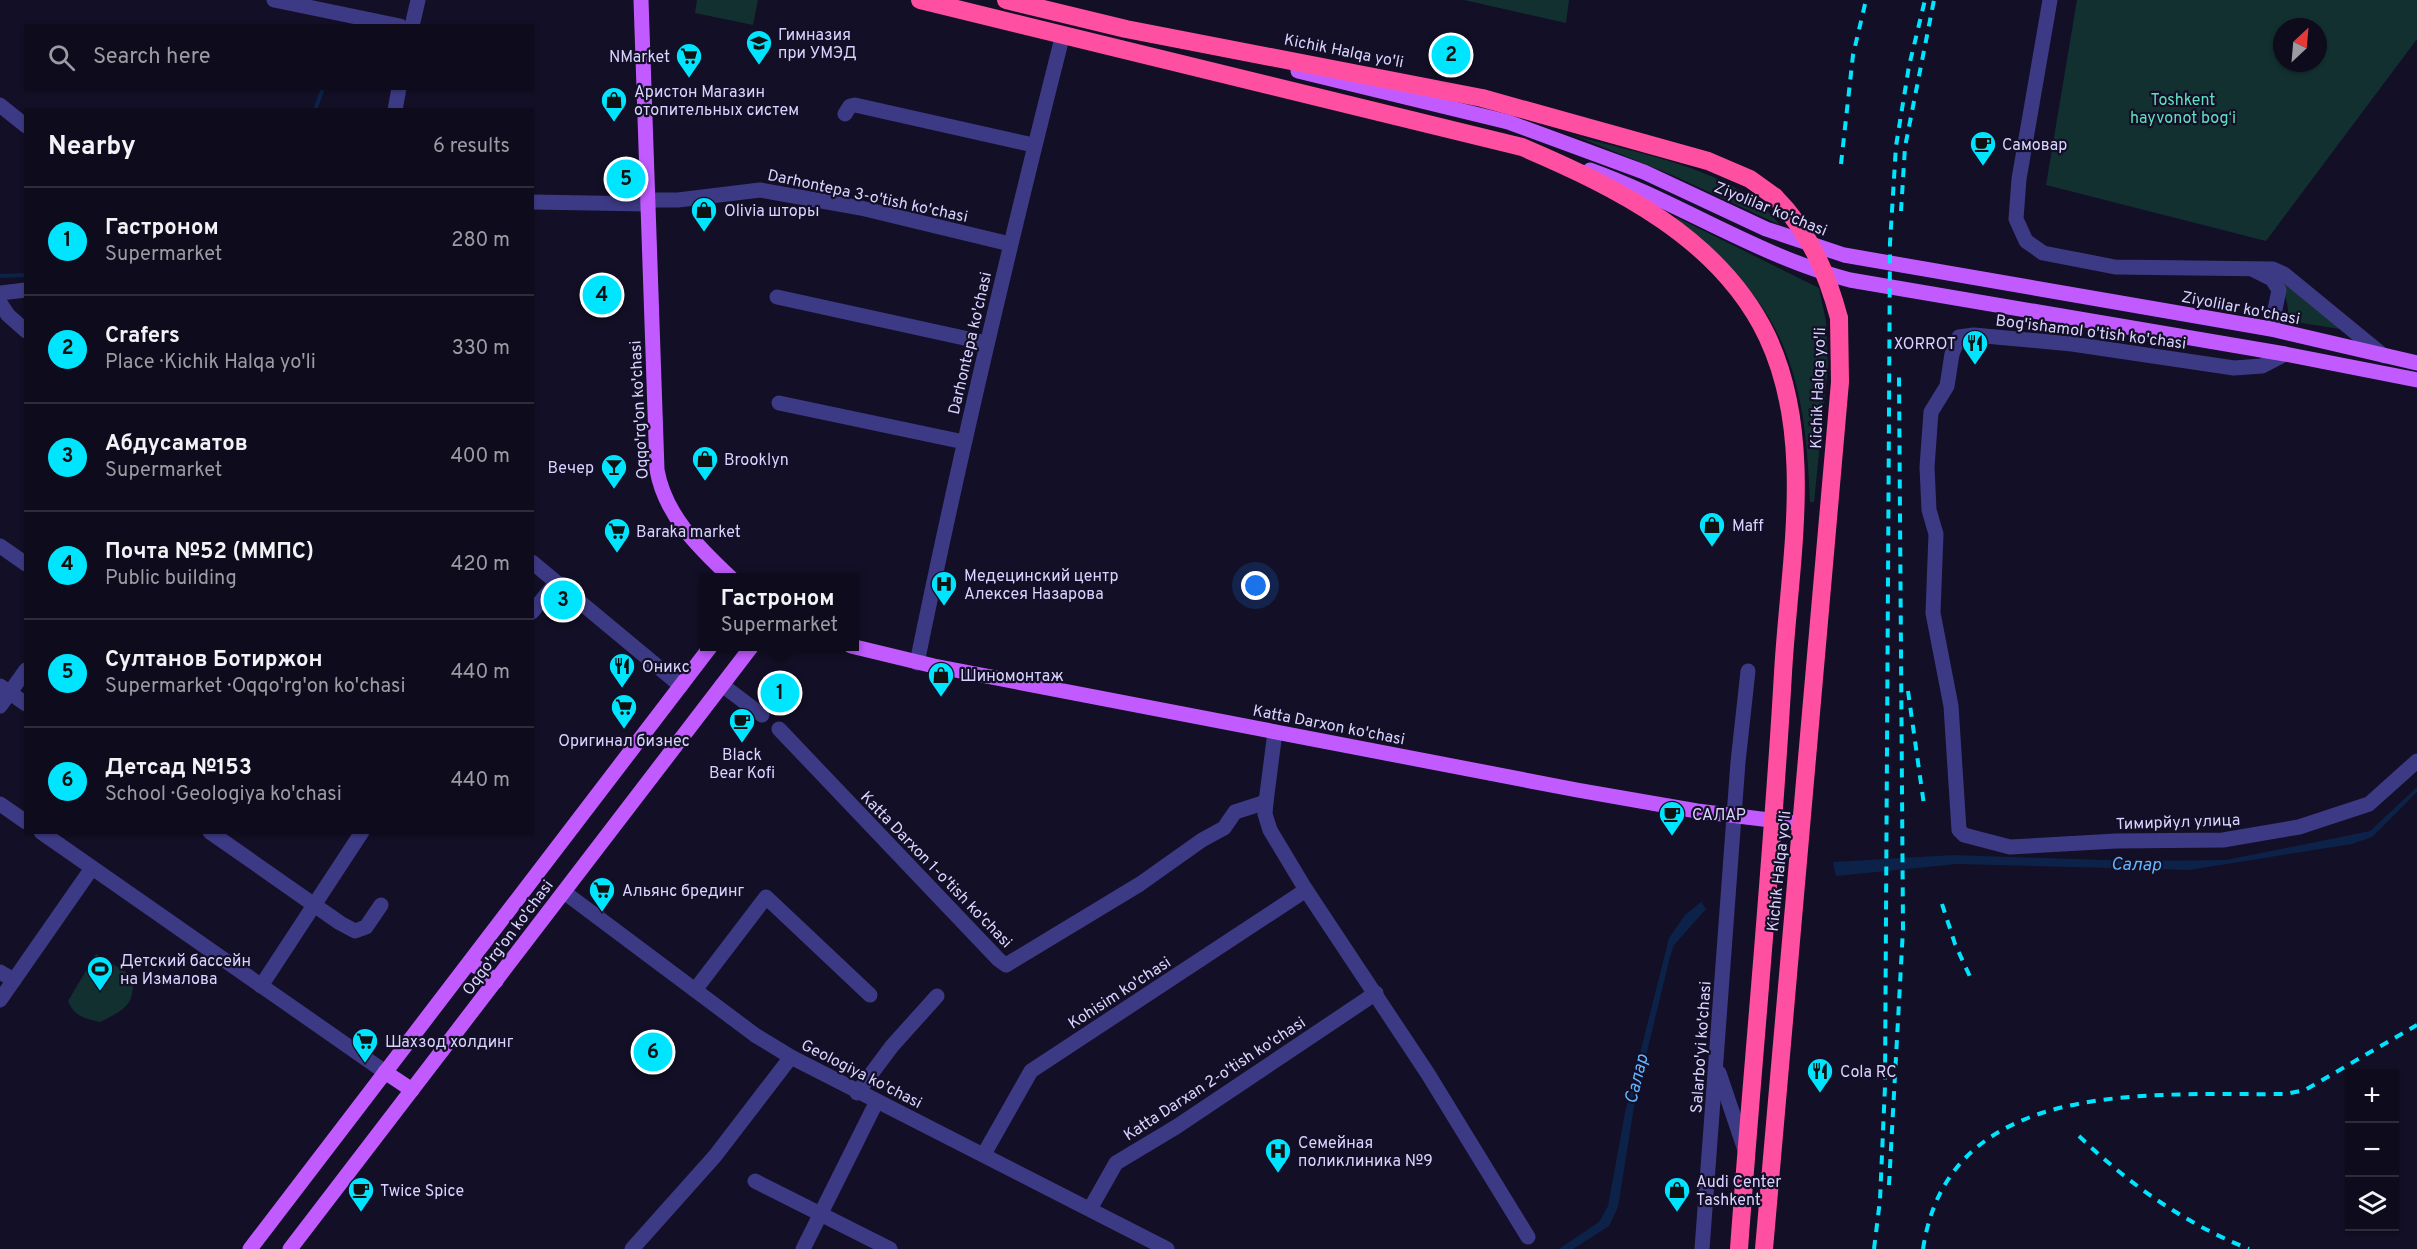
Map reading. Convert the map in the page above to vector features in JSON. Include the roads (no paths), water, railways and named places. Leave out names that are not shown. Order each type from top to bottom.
[{"type":"highway","name":"Kichik Halqa yo'li","points":[[920,0],[1522,147],[1620,194],[1660,218],[1689,240],[1746,301],[1774,355],[1789,405],[1794,491],[1775,820],[1739,1249]]},
{"type":"highway","name":"Kichik Halqa yo'li","points":[[1006,0],[1126,29],[1435,87],[1516,106],[1708,161],[1750,179],[1775,197],[1793,217],[1814,250],[1830,288],[1839,318],[1840,382],[1802,824],[1778,1060],[1764,1249]]},
{"type":"highway","points":[[1063,34],[1067,15]]},
{"type":"main road","name":"Oqqo'rg'on ko'chasi","points":[[641,0],[655,456],[659,481],[667,505],[676,519],[726,573]]},
{"type":"main road","name":"Ziyolilar ko'chasi","points":[[1126,29],[1508,122],[1622,163],[1766,229],[1824,249],[2271,329],[2417,363]]},
{"type":"main road","points":[[1522,147],[1632,187],[1778,256],[1829,275],[2285,354],[2417,380]]},
{"type":"main road","points":[[2105,324],[2109,301]]},
{"type":"main road","name":"Katta Darxon ko'chasi","points":[[859,648],[917,663],[1577,790],[1697,811],[1802,824]]},
{"type":"main road","name":"Oqqo'rg'on ko'chasi","points":[[250,1249],[707,651]]},
{"type":"main road","name":"Oqqo'rg'on ko'chasi","points":[[290,1249],[748,651]]},
{"type":"main road","points":[[470,962],[496,981]]},
{"type":"main road","points":[[386,1072],[412,1090]]},
{"type":"street","points":[[274,0],[390,24]]},
{"type":"street","points":[[412,24],[418,0]]},
{"type":"street","points":[[2050,0],[2019,180],[2016,219],[2026,241],[2043,253],[2115,267],[2273,269],[2284,274],[2384,356]]},
{"type":"street","name":"Darhontepa ko'chasi","points":[[917,663],[964,442],[1033,145],[1063,34]]},
{"type":"street","points":[[395,108],[399,90]]},
{"type":"street","points":[[0,105],[24,124]]},
{"type":"street","points":[[844,114],[850,106],[855,105],[1033,145]]},
{"type":"street","name":"Darhontepa 3-o'tish ko'chasi","points":[[534,202],[647,202],[760,190],[861,208],[1010,244]]},
{"type":"street","points":[[2249,267],[2272,279],[2279,290],[2271,329]]},
{"type":"street","points":[[0,293],[24,290]]},
{"type":"street","points":[[777,297],[987,343]]},
{"type":"street","points":[[0,303],[8,315],[24,329]]},
{"type":"street","name":"Bog'ishamol o'tish ko'chasi","points":[[1959,830],[1951,706],[1933,613],[1936,534],[1929,510],[1927,467],[1931,412],[1947,386],[1952,354],[1959,336],[1974,335],[2072,344],[2234,368],[2262,366],[2285,354]]},
{"type":"street","points":[[779,403],[964,442]]},
{"type":"street","points":[[0,546],[24,563]]},
{"type":"street","points":[[534,564],[681,686]]},
{"type":"street","points":[[534,610],[556,583]]},
{"type":"street","name":"Salarbo'yi ko'chasi","points":[[1702,1249],[1732,848],[1748,671]]},
{"type":"street","points":[[0,706],[4,689],[24,672]]},
{"type":"street","points":[[722,685],[762,715]]},
{"type":"street","points":[[4,689],[24,703]]},
{"type":"street","name":"Katta Darxon 1-o'tish ko'chasi","points":[[778,729],[999,960],[1006,964],[1140,884],[1202,840],[1224,828],[1235,812],[1255,803],[1266,802]]},
{"type":"street","points":[[1275,732],[1265,814],[1270,830],[1306,890],[1376,993],[1528,1237]]},
{"type":"street","name":"Тимирйул улица","points":[[1959,830],[1964,835],[2010,847],[2116,841],[2223,840],[2299,827],[2369,804],[2417,761]]},
{"type":"street","points":[[0,804],[24,821]]},
{"type":"street","points":[[44,834],[386,1072]]},
{"type":"street","points":[[213,834],[355,931],[366,927],[381,905]]},
{"type":"street","points":[[261,986],[361,834]]},
{"type":"street","points":[[0,1000],[92,868]]},
{"type":"street","name":"Kohisim ko'chasi","points":[[984,1154],[1031,1071],[1306,890]]},
{"type":"street","name":"Geologiya ko'chasi","points":[[564,892],[755,1035],[791,1057],[876,1103],[984,1154],[1167,1249]]},
{"type":"street","points":[[695,990],[766,897],[870,995]]},
{"type":"street","points":[[0,972],[14,981]]},
{"type":"street","name":"Katta Darxan 2-o'tish ko'chasi","points":[[1090,1209],[1116,1163],[1376,993]]},
{"type":"street","points":[[857,1093],[892,1046],[937,996]]},
{"type":"street","points":[[632,1249],[715,1156],[791,1057]]},
{"type":"street","points":[[1717,1067],[1746,1153]]},
{"type":"street","points":[[803,1249],[876,1103]]},
{"type":"street","points":[[755,1180],[890,1249]]},
{"type":"water","name":"Салар","points":[[2417,787],[2417,792],[2372,837],[2352,844],[2189,870],[1957,864],[1836,876],[1833,862],[1953,855],[2134,861],[2226,860],[2370,831]]},
{"type":"water","name":"Салар","points":[[1701,902],[1706,909],[1674,945],[1669,961],[1635,1101],[1618,1207],[1609,1226],[1573,1249],[1559,1249],[1599,1222],[1608,1206],[1625,1113],[1669,938],[1685,915]]},
{"type":"waterway","points":[[316,108],[322,90]]},
{"type":"waterway","points":[[0,276],[24,275]]},
{"type":"railway","points":[[1841,164],[1853,55],[1866,0]]},
{"type":"railway","points":[[1874,1249],[1880,1200],[1885,1086],[1890,243],[1896,146],[1909,66],[1925,0]]},
{"type":"railway","points":[[1901,211],[1905,147],[1934,0]]},
{"type":"railway","points":[[1889,1185],[1903,929],[1899,376]]},
{"type":"railway","points":[[1908,691],[1924,805]]},
{"type":"railway","points":[[1942,904],[1955,944],[1972,981]]},
{"type":"railway","points":[[1923,1249],[1941,1192],[1972,1151],[2015,1124],[2065,1107],[2120,1098],[2178,1094],[2286,1094],[2305,1090],[2417,1025]]},
{"type":"railway","points":[[2079,1136],[2118,1171],[2180,1215],[2249,1249]]},
{"type":"place","name":"Crafers","points":[[1451,55]]},
{"type":"place","name":"Гимназия при УМЭД","points":[[759,66]]},
{"type":"place","name":"NMarket","points":[[689,79]]},
{"type":"place","name":"Аристон Магазин отопительных систем","points":[[614,123]]},
{"type":"place","name":"Самовар","points":[[1983,167]]},
{"type":"place","name":"Султанов Ботиржон","points":[[626,179]]},
{"type":"place","name":"Olivia шторы","points":[[704,233]]},
{"type":"place","name":"Почта №52 (ММПС)","points":[[602,295]]},
{"type":"place","name":"XORROT","points":[[1975,366]]},
{"type":"place","name":"Brooklyn","points":[[705,482]]},
{"type":"place","name":"Вечер","points":[[614,490]]},
{"type":"place","name":"Maff","points":[[1712,548]]},
{"type":"place","name":"Baraka market","points":[[617,554]]},
{"type":"place","name":"Абдусаматов","points":[[563,600]]},
{"type":"place","name":"Медецинский центр Алексея Назарова","points":[[944,607]]},
{"type":"place","name":"Оникс","points":[[622,689]]},
{"type":"place","name":"Гастроном","points":[[780,693]]},
{"type":"place","name":"Шиномонтаж","points":[[941,698]]},
{"type":"place","name":"Оригинал бизнес","points":[[624,730]]},
{"type":"place","name":"Black Bear Kofi","points":[[742,744]]},
{"type":"place","name":"САЛАР","points":[[1672,837]]},
{"type":"place","name":"Альянс брединг","points":[[602,913]]},
{"type":"place","name":"Детский бассейн на Измалова","points":[[100,992]]},
{"type":"place","name":"Детсад №153","points":[[653,1052]]},
{"type":"place","name":"Шахзод холдинг","points":[[365,1064]]},
{"type":"place","name":"Cola RC","points":[[1820,1094]]},
{"type":"place","name":"Семейная поликлиника №9","points":[[1278,1174]]},
{"type":"place","name":"Twice Spice","points":[[361,1213]]},
{"type":"place","name":"Audi Center Tashkent","points":[[1677,1213]]},
{"type":"park label","name":"Toshkent hayvonot bogʻi","points":[[2183,108]]}]
